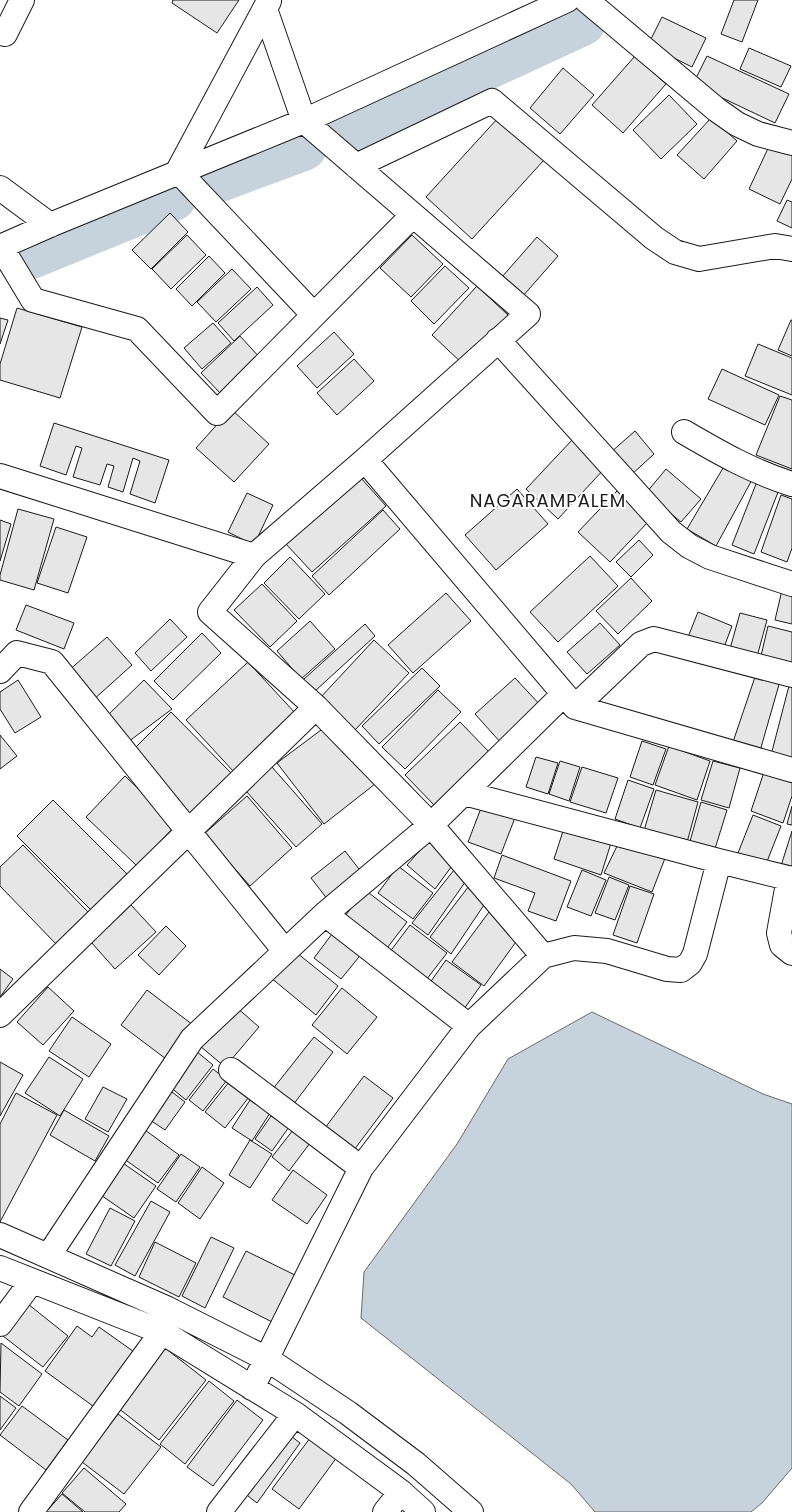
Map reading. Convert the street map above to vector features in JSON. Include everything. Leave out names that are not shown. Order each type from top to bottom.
[{"type":"street","points":[[5,34],[22,0]]},
{"type":"street","points":[[413,215],[217,413],[137,329],[33,300],[0,247],[50,224],[304,121],[567,0]]},
{"type":"street","points":[[586,0],[716,110],[737,124],[758,134],[792,144]]},
{"type":"street","points":[[268,4],[304,121],[528,314],[365,460],[254,556],[210,612],[316,707],[431,825],[543,956]]},
{"type":"street","points":[[178,172],[268,4]]},
{"type":"street","points":[[356,166],[492,101],[654,238],[675,252],[699,259],[775,246],[792,249]]},
{"type":"street","points":[[178,172],[314,315]]},
{"type":"street","points":[[0,188],[50,224]]},
{"type":"street","points":[[498,340],[671,532],[689,546],[710,557],[792,584]]},
{"type":"street","points":[[684,432],[732,461],[792,484]]},
{"type":"street","points":[[365,460],[570,700],[792,770]]},
{"type":"street","points":[[0,476],[254,556]]},
{"type":"street","points":[[49,1255],[192,1039],[325,914],[431,825],[464,792],[570,700],[641,644],[654,639],[792,675]]},
{"type":"street","points":[[0,671],[17,653],[52,662],[285,951]]},
{"type":"street","points":[[0,1015],[316,707]]},
{"type":"street","points":[[464,792],[720,861],[791,878],[779,933],[782,945],[792,953]]},
{"type":"street","points":[[252,1388],[361,1168],[469,1026],[543,956],[574,948],[607,951],[633,957],[667,969],[681,970],[690,963],[694,954],[720,861]]},
{"type":"street","points":[[325,914],[469,1026]]},
{"type":"street","points":[[231,1070],[361,1168]]},
{"type":"street","points":[[0,1235],[168,1309],[267,1359],[348,1413],[416,1464],[471,1512]]},
{"type":"street","points":[[0,1268],[162,1332],[295,1414],[401,1492],[424,1512]]},
{"type":"street","points":[[0,1324],[32,1281]]},
{"type":"street","points":[[30,1512],[162,1332]]},
{"type":"street","points":[[219,1512],[295,1414]]},
{"type":"street","points":[[385,1512],[401,1492]]},
{"type":"shaded area","points":[[592,1012],[763,1094],[792,1104],[792,1468],[762,1503],[751,1512],[595,1512],[571,1484],[361,1318],[364,1272],[457,1144],[508,1059]]},
{"type":"building","points":[[173,0],[239,0],[217,33],[172,3]]},
{"type":"building","points":[[734,0],[758,0],[742,42],[721,34]]},
{"type":"building","points":[[662,17],[706,38],[692,67],[648,45]]},
{"type":"building","points":[[749,48],[791,66],[781,87],[740,69]]},
{"type":"building","points":[[635,56],[666,84],[623,133],[592,105]]},
{"type":"building","points":[[707,56],[789,94],[775,123],[693,84]]},
{"type":"building","points":[[563,68],[594,95],[560,134],[530,108]]},
{"type":"building","points":[[669,95],[697,124],[661,159],[633,130]]},
{"type":"building","points":[[498,118],[544,160],[472,239],[426,197]]},
{"type":"building","points":[[711,118],[737,141],[704,179],[677,155]]},
{"type":"building","points":[[771,142],[792,152],[792,179],[780,204],[749,189]]},
{"type":"building","points":[[787,200],[792,202],[792,228],[777,221]]},
{"type":"building","points":[[170,213],[188,232],[151,269],[132,250]]},
{"type":"building","points":[[187,235],[206,255],[171,289],[152,269]]},
{"type":"building","points":[[412,235],[443,264],[411,297],[380,268]]},
{"type":"building","points":[[537,237],[558,256],[522,297],[501,278]]},
{"type":"building","points":[[209,256],[225,273],[192,306],[176,289]]},
{"type":"building","points":[[445,266],[469,288],[434,324],[411,301]]},
{"type":"building","points":[[232,269],[251,289],[216,322],[197,302]]},
{"type":"building","points":[[477,286],[508,315],[463,364],[432,335]]},
{"type":"building","points":[[257,287],[273,305],[234,341],[218,323]]},
{"type":"building","points":[[17,308],[82,327],[60,398],[0,380],[0,364]]},
{"type":"building","points":[[0,318],[8,320],[0,344]]},
{"type":"building","points":[[792,320],[792,356],[778,350]]},
{"type":"building","points":[[213,323],[231,343],[202,369],[184,348]]},
{"type":"building","points":[[334,332],[354,354],[317,388],[297,366]]},
{"type":"building","points":[[240,336],[261,359],[222,395],[201,373]]},
{"type":"building","points":[[758,344],[792,358],[792,395],[745,376]]},
{"type":"building","points":[[354,359],[374,381],[337,415],[317,393]]},
{"type":"building","points":[[722,369],[779,395],[765,425],[708,399]]},
{"type":"building","points":[[780,396],[792,400],[792,469],[756,455]]},
{"type":"building","points":[[231,409],[269,444],[234,482],[196,448]]},
{"type":"building","points":[[54,423],[169,460],[155,503],[130,494],[140,461],[133,458],[123,492],[108,487],[114,466],[107,464],[100,485],[73,477],[82,448],[76,446],[66,475],[40,466]]},
{"type":"building","points":[[635,431],[654,454],[630,476],[610,453]]},
{"type":"building","points":[[573,439],[605,468],[558,519],[526,489]]},
{"type":"building","points":[[726,463],[753,478],[716,546],[687,529]]},
{"type":"building","points":[[666,469],[701,499],[681,522],[646,493]]},
{"type":"building","points":[[360,477],[386,506],[312,572],[286,544]]},
{"type":"building","points":[[758,479],[780,487],[754,554],[732,545]]},
{"type":"building","points":[[517,489],[548,524],[496,570],[465,535]]},
{"type":"building","points":[[617,491],[649,521],[610,562],[578,532]]},
{"type":"building","points":[[247,493],[273,505],[254,545],[228,532]]},
{"type":"building","points":[[781,495],[792,499],[792,548],[787,562],[761,552]]},
{"type":"building","points":[[18,509],[54,519],[34,590],[0,580]]},
{"type":"building","points":[[383,510],[400,529],[329,595],[312,576]]},
{"type":"building","points":[[0,520],[11,524],[0,561]]},
{"type":"building","points":[[56,527],[87,537],[68,593],[37,583]]},
{"type":"building","points":[[639,540],[653,555],[631,577],[616,562]]},
{"type":"building","points":[[590,556],[618,586],[558,642],[530,612]]},
{"type":"building","points":[[290,557],[325,594],[299,619],[264,583]]},
{"type":"building","points":[[631,578],[652,601],[618,634],[596,611]]},
{"type":"building","points":[[262,584],[297,621],[270,647],[234,610]]},
{"type":"building","points":[[782,590],[792,592],[792,624],[775,620]]},
{"type":"building","points":[[446,593],[471,621],[413,673],[388,645]]},
{"type":"building","points":[[26,605],[74,623],[64,649],[16,630]]},
{"type":"building","points":[[698,612],[732,626],[721,655],[686,642]]},
{"type":"building","points":[[740,613],[767,620],[755,664],[728,656]]},
{"type":"building","points":[[170,619],[187,637],[151,671],[135,653]]},
{"type":"building","points":[[310,621],[335,649],[301,679],[277,651]]},
{"type":"building","points":[[600,623],[620,645],[587,674],[567,652]]},
{"type":"building","points":[[365,624],[375,636],[314,692],[303,680]]},
{"type":"building","points":[[768,626],[792,632],[792,668],[760,660]]},
{"type":"building","points":[[202,633],[221,653],[173,700],[154,681]]},
{"type":"building","points":[[107,637],[132,665],[92,701],[67,672]]},
{"type":"building","points":[[374,640],[409,673],[354,731],[320,698]]},
{"type":"building","points":[[248,662],[296,714],[234,772],[186,720]]},
{"type":"building","points":[[422,668],[440,686],[379,744],[362,726]]},
{"type":"building","points":[[756,674],[780,681],[760,751],[733,742]]},
{"type":"building","points":[[515,678],[542,707],[502,744],[475,714]]},
{"type":"building","points":[[18,680],[41,717],[15,733],[0,709],[0,692]]},
{"type":"building","points":[[144,680],[172,709],[128,742],[108,715]]},
{"type":"building","points":[[790,682],[792,682],[792,765],[770,759]]},
{"type":"building","points":[[438,690],[461,712],[405,769],[382,747]]},
{"type":"building","points":[[171,712],[232,774],[186,818],[132,751]]},
{"type":"building","points":[[460,722],[492,755],[437,808],[405,775]]},
{"type":"building","points":[[329,724],[375,784],[324,824],[277,763]]},
{"type":"building","points":[[0,735],[17,756],[0,769]]},
{"type":"building","points":[[642,741],[666,749],[653,785],[630,777]]},
{"type":"building","points":[[669,746],[710,761],[697,800],[655,785]]},
{"type":"building","points":[[536,757],[558,763],[548,794],[526,787]]},
{"type":"building","points":[[560,761],[580,767],[569,801],[549,794]]},
{"type":"building","points":[[713,761],[740,768],[729,808],[701,800]]},
{"type":"building","points":[[272,767],[322,824],[296,847],[246,791]]},
{"type":"building","points":[[582,767],[618,778],[606,813],[570,802]]},
{"type":"building","points":[[764,772],[792,782],[792,796],[783,823],[751,811]]},
{"type":"building","points":[[125,776],[176,825],[137,866],[86,817]]},
{"type":"building","points":[[628,780],[654,789],[640,828],[615,819]]},
{"type":"building","points":[[656,790],[698,802],[686,846],[643,834]]},
{"type":"building","points":[[247,796],[292,848],[250,886],[204,834]]},
{"type":"building","points":[[53,800],[127,874],[91,910],[17,836]]},
{"type":"building","points":[[701,802],[727,810],[714,852],[689,845]]},
{"type":"building","points":[[483,803],[516,815],[501,854],[468,842]]},
{"type":"building","points":[[792,806],[792,825],[787,824]]},
{"type":"building","points":[[753,815],[781,826],[766,864],[738,853]]},
{"type":"building","points":[[564,828],[611,843],[601,875],[554,859]]},
{"type":"building","points":[[792,831],[792,873],[780,869]]},
{"type":"building","points":[[430,839],[454,863],[435,889],[407,865]]},
{"type":"building","points":[[619,842],[667,853],[652,892],[604,873]]},
{"type":"building","points":[[23,845],[88,912],[56,944],[0,886],[0,867]]},
{"type":"building","points":[[345,851],[366,878],[332,905],[311,878]]},
{"type":"building","points":[[502,855],[571,881],[556,921],[528,911],[535,893],[494,878]]},
{"type":"building","points":[[458,865],[468,878],[428,935],[412,923]]},
{"type":"building","points":[[398,866],[433,893],[413,919],[378,893]]},
{"type":"building","points":[[582,870],[606,880],[591,916],[567,907]]},
{"type":"building","points":[[609,877],[629,885],[615,920],[595,913]]},
{"type":"building","points":[[472,882],[486,902],[451,954],[430,937]]},
{"type":"building","points":[[630,886],[654,894],[637,943],[613,935]]},
{"type":"building","points":[[365,890],[407,922],[384,952],[342,920]]},
{"type":"building","points":[[131,905],[156,932],[115,969],[91,942]]},
{"type":"building","points":[[489,912],[521,935],[484,986],[452,962]]},
{"type":"building","points":[[410,925],[447,953],[426,980],[389,953]]},
{"type":"building","points":[[166,926],[186,946],[159,975],[138,955]]},
{"type":"building","points":[[335,930],[363,952],[341,979],[314,958]]},
{"type":"building","points":[[292,949],[338,986],[316,1015],[270,977]]},
{"type":"building","points":[[446,960],[481,985],[464,1009],[429,984]]},
{"type":"building","points":[[0,969],[13,979],[0,997]]},
{"type":"building","points":[[48,987],[74,1011],[43,1045],[17,1022]]},
{"type":"building","points":[[342,988],[377,1017],[347,1054],[312,1025]]},
{"type":"building","points":[[147,990],[193,1025],[166,1059],[121,1025]]},
{"type":"building","points":[[235,1006],[259,1027],[225,1067],[200,1046]]},
{"type":"building","points":[[72,1017],[111,1044],[89,1077],[49,1051]]},
{"type":"building","points":[[314,1037],[333,1052],[293,1105],[272,1090]]},
{"type":"building","points":[[196,1051],[213,1065],[186,1100],[169,1086]]},
{"type":"building","points":[[49,1057],[83,1079],[60,1116],[25,1093]]},
{"type":"building","points":[[0,1062],[23,1075],[0,1116]]},
{"type":"building","points":[[213,1069],[227,1080],[203,1111],[189,1100]]},
{"type":"building","points":[[364,1076],[393,1098],[351,1154],[322,1132]]},
{"type":"building","points":[[233,1077],[252,1093],[225,1128],[205,1112]]},
{"type":"building","points":[[103,1087],[127,1099],[108,1132],[85,1119]]},
{"type":"building","points":[[168,1089],[185,1102],[165,1130],[147,1118]]},
{"type":"building","points":[[16,1093],[57,1115],[0,1222],[0,1124]]},
{"type":"building","points":[[250,1100],[270,1113],[252,1141],[232,1128]]},
{"type":"building","points":[[64,1110],[109,1136],[95,1161],[50,1135]]},
{"type":"building","points":[[271,1116],[289,1127],[272,1151],[255,1139]]},
{"type":"building","points":[[141,1127],[179,1155],[158,1183],[120,1156]]},
{"type":"building","points":[[293,1130],[310,1143],[289,1171],[272,1157]]},
{"type":"building","points":[[250,1140],[272,1154],[250,1188],[229,1175]]},
{"type":"building","points":[[181,1154],[200,1167],[176,1202],[157,1189]]},
{"type":"building","points":[[117,1159],[156,1186],[134,1218],[95,1191]]},
{"type":"building","points":[[202,1167],[224,1183],[200,1219],[178,1203]]},
{"type":"building","points":[[293,1170],[327,1195],[307,1224],[272,1200]]},
{"type":"building","points":[[151,1201],[170,1212],[135,1276],[115,1265]]},
{"type":"building","points":[[110,1208],[135,1221],[111,1266],[86,1254]]},
{"type":"building","points":[[211,1237],[234,1248],[205,1308],[182,1296]]},
{"type":"building","points":[[155,1242],[196,1263],[179,1297],[139,1277]]},
{"type":"building","points":[[246,1251],[297,1276],[274,1323],[223,1297]]},
{"type":"building","points":[[28,1304],[68,1336],[43,1367],[3,1336]]},
{"type":"building","points":[[77,1326],[92,1337],[99,1327],[137,1354],[97,1409],[45,1371]]},
{"type":"building","points":[[1,1343],[42,1374],[19,1406],[0,1392]]},
{"type":"building","points":[[165,1348],[206,1380],[159,1440],[118,1408]]},
{"type":"building","points":[[209,1381],[234,1401],[185,1464],[160,1444]]},
{"type":"building","points":[[0,1396],[16,1408],[0,1430]]},
{"type":"building","points":[[237,1400],[263,1420],[213,1486],[187,1467]]},
{"type":"building","points":[[22,1406],[68,1440],[46,1470],[0,1435]]},
{"type":"building","points":[[118,1414],[161,1447],[124,1494],[82,1462]]},
{"type":"building","points":[[287,1433],[300,1443],[257,1503],[243,1492]]},
{"type":"building","points":[[313,1434],[340,1453],[299,1509],[272,1489]]},
{"type":"building","points":[[84,1468],[126,1504],[119,1512],[85,1512],[62,1493]]},
{"type":"building","points":[[62,1494],[83,1512],[46,1512]]},
{"type":"waterway","points":[[347,130],[582,22]]},
{"type":"waterway","points":[[206,183],[303,147]]},
{"type":"waterway","points":[[31,255],[173,197]]},
{"type":"district","name":"NAGARAMPALEM","points":[[548,501]]}]
